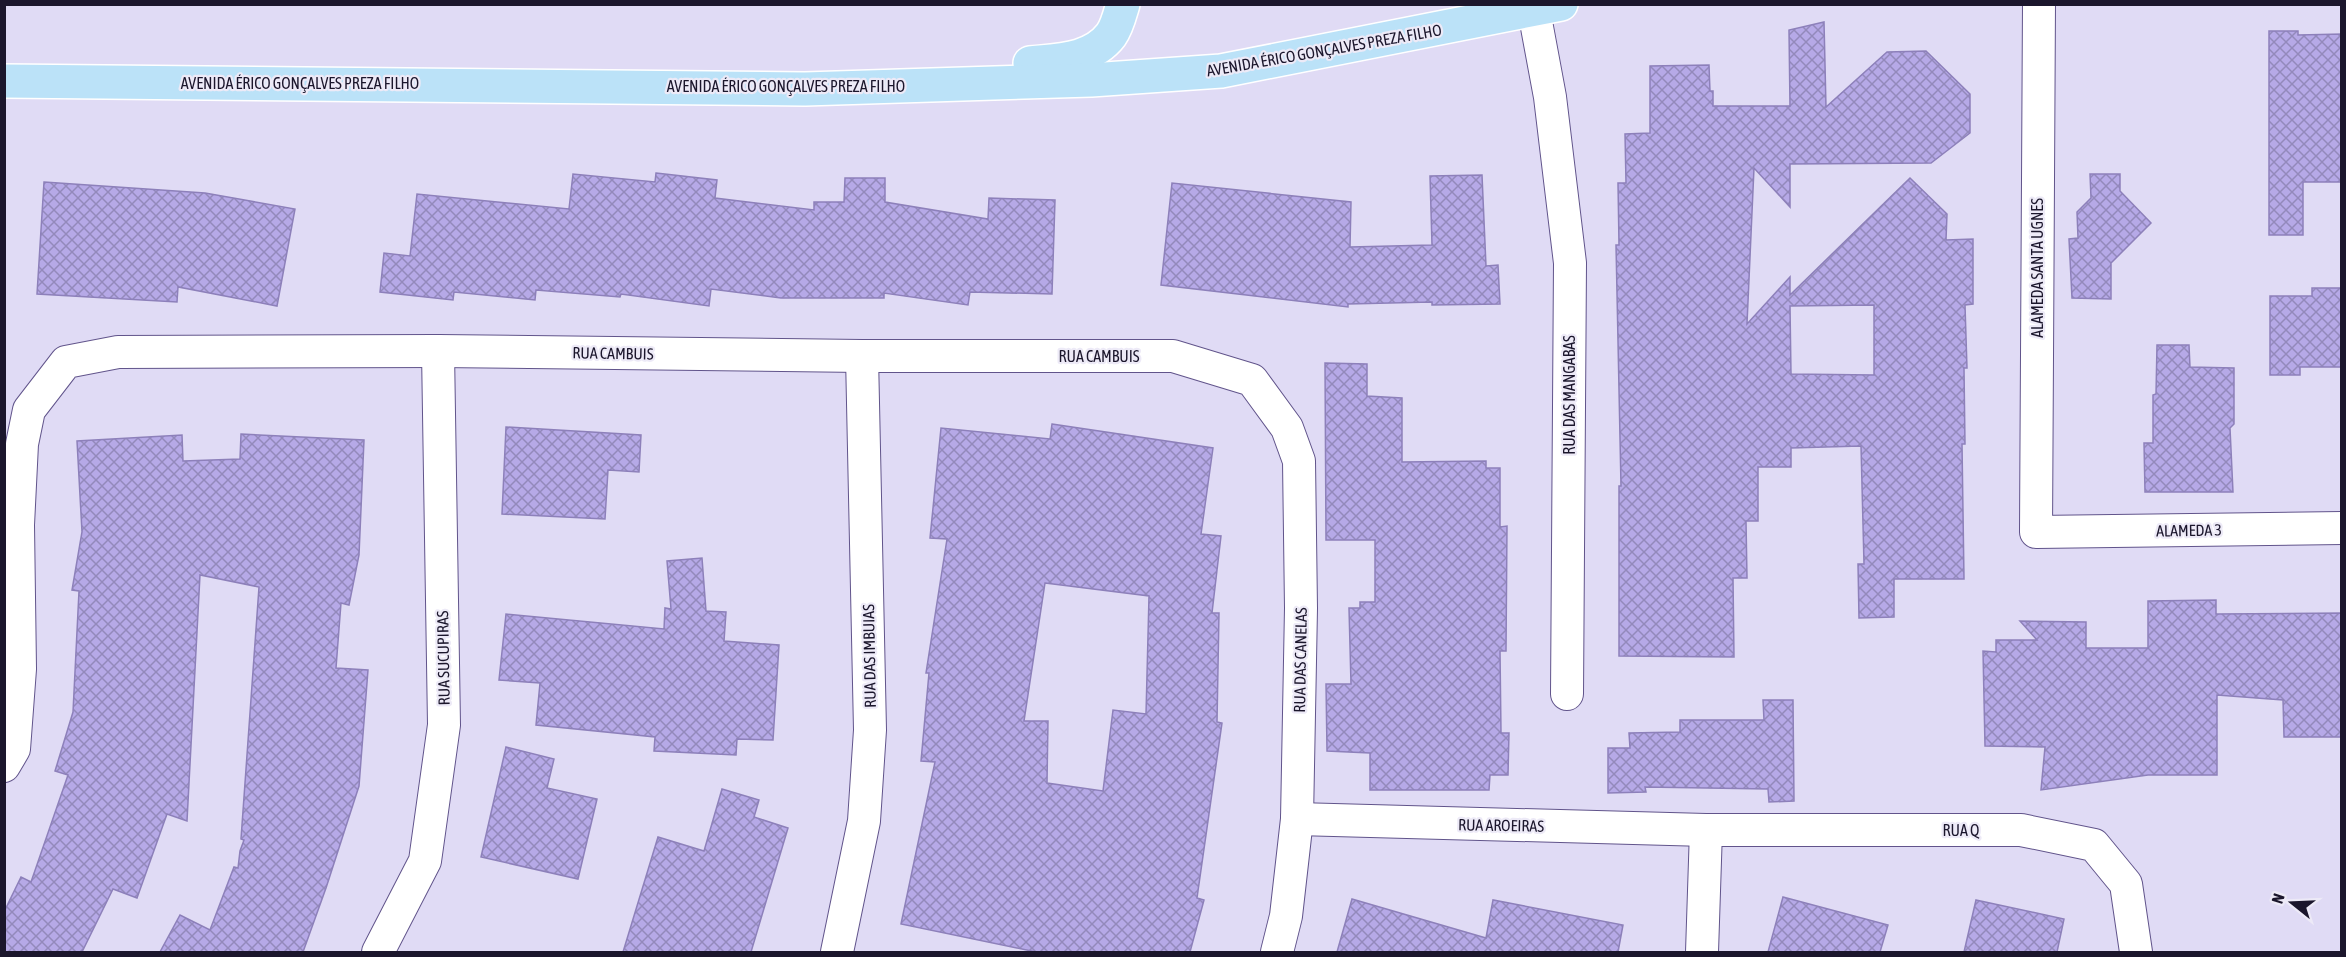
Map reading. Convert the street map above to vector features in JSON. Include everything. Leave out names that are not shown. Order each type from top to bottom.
[{"type":"main road","points":[[887,87],[982,68],[1069,59],[1096,50],[1113,33],[1123,4]]},
{"type":"main road","name":"AVENIDA ÉRICO GONÇALVES PREZA FILHO","points":[[4,81],[805,88],[1091,80],[1221,71],[1547,8]]},
{"type":"street","name":"ALAMEDA SANTA UGNES","points":[[2036,532],[2038,4]]},
{"type":"street","name":"RUA DAS MANGABAS","points":[[1547,8],[1550,98],[1570,263],[1568,694]]},
{"type":"street","name":"RUA CAMBUIS","points":[[4,766],[14,749],[20,669],[18,525],[22,444],[29,410],[66,362],[118,352],[438,351],[862,356],[1173,356],[1251,380]]},
{"type":"street","name":"RUA SUCUPIRAS","points":[[378,952],[425,861],[444,725],[438,351]]},
{"type":"street","name":"RUA DAS IMBUIAS","points":[[837,952],[864,821],[870,730],[862,356]]},
{"type":"street","name":"RUA DAS CANELAS","points":[[1251,380],[1287,428],[1299,461],[1301,608],[1297,819],[1286,916],[1277,952]]},
{"type":"street","name":"ALAMEDA 3","points":[[2036,532],[2342,528]]},
{"type":"street","name":"RUA AROEIRAS","points":[[1297,819],[1706,830]]},
{"type":"street","points":[[1702,952],[1706,830]]},
{"type":"street","name":"RUA Q","points":[[1706,830],[2021,830],[2094,845],[2126,884],[2136,952]]},
{"type":"building","points":[[1824,22],[1826,107],[1887,52],[1926,51],[1970,94],[1970,133],[1931,163],[1790,164],[1790,207],[1754,168],[1747,324],[1790,277],[1790,295],[1910,178],[1947,214],[1946,240],[1973,239],[1973,304],[1965,305],[1967,368],[1964,368],[1965,444],[1962,444],[1964,579],[1894,579],[1894,617],[1859,618],[1858,564],[1864,564],[1861,446],[1791,448],[1791,467],[1758,467],[1758,521],[1746,521],[1747,578],[1733,578],[1734,657],[1619,656],[1619,486],[1621,486],[1616,245],[1619,245],[1618,183],[1626,183],[1625,134],[1650,133],[1650,66],[1709,65],[1713,106],[1790,106],[1789,30]],"holes":[[[1874,305],[1874,375],[1791,374],[1790,306]]]},
{"type":"building","points":[[2269,31],[2298,31],[2298,35],[2342,34],[2342,182],[2303,182],[2303,235],[2269,235]]},
{"type":"building","points":[[656,173],[717,180],[715,198],[814,210],[814,202],[844,202],[845,178],[885,178],[885,202],[988,219],[989,198],[1055,200],[1052,294],[970,292],[968,305],[884,293],[884,298],[781,298],[711,289],[709,306],[621,294],[620,297],[536,290],[535,300],[454,292],[453,300],[380,292],[384,253],[410,256],[417,194],[569,209],[573,174],[655,182]]},
{"type":"building","points":[[2090,174],[2120,174],[2120,191],[2151,223],[2111,263],[2111,299],[2072,298],[2069,239],[2078,238],[2077,212],[2091,198]]},
{"type":"building","points":[[1482,175],[1486,266],[1498,265],[1500,304],[1432,305],[1432,302],[1348,304],[1348,307],[1161,285],[1172,183],[1351,202],[1350,247],[1432,245],[1430,176]]},
{"type":"building","points":[[44,182],[205,193],[295,209],[277,306],[178,287],[177,302],[37,294]]},
{"type":"building","points":[[2312,288],[2342,288],[2342,367],[2300,367],[2300,375],[2270,375],[2270,296],[2312,296]]},
{"type":"building","points":[[2157,345],[2189,345],[2190,367],[2234,368],[2234,424],[2230,428],[2233,492],[2145,492],[2144,443],[2153,443],[2153,395],[2156,394]]},
{"type":"building","points":[[1325,363],[1367,364],[1367,396],[1402,398],[1402,462],[1486,461],[1486,468],[1500,468],[1500,527],[1507,526],[1506,651],[1500,651],[1501,733],[1509,733],[1508,775],[1490,775],[1489,790],[1370,790],[1370,753],[1327,751],[1326,684],[1351,684],[1349,608],[1360,608],[1360,602],[1375,602],[1375,540],[1326,540]]},
{"type":"building","points":[[1052,424],[1213,448],[1201,534],[1221,536],[1212,613],[1219,613],[1217,722],[1222,723],[1197,898],[1204,900],[1190,952],[1036,952],[901,924],[935,762],[921,761],[929,673],[926,673],[947,539],[930,538],[941,428],[1050,439]],"holes":[[[1045,583],[1149,596],[1146,714],[1113,710],[1103,791],[1047,783],[1048,721],[1024,721]]]},
{"type":"building","points":[[506,427],[641,435],[639,472],[608,470],[605,519],[502,514]]},
{"type":"building","points":[[241,434],[364,440],[359,555],[349,605],[341,603],[336,668],[368,670],[359,786],[303,952],[160,952],[180,915],[210,930],[234,867],[238,868],[244,840],[241,839],[259,587],[200,575],[187,821],[167,814],[137,898],[113,889],[82,952],[4,952],[4,912],[21,877],[31,882],[68,775],[55,771],[73,712],[79,591],[72,590],[82,532],[77,441],[182,435],[183,461],[240,459]]},
{"type":"building","points":[[702,558],[706,611],[726,612],[724,641],[779,645],[773,740],[737,739],[736,755],[654,751],[655,737],[536,725],[540,683],[499,680],[506,614],[664,629],[665,608],[671,609],[667,561]]},
{"type":"building","points":[[2216,600],[2216,614],[2342,613],[2342,737],[2284,737],[2283,700],[2217,695],[2217,775],[2148,775],[2041,790],[2045,747],[1985,746],[1983,651],[1996,652],[1996,640],[2037,640],[2020,621],[2086,622],[2086,648],[2148,648],[2148,601]]},
{"type":"building","points":[[1763,700],[1793,700],[1794,801],[1769,802],[1768,789],[1645,787],[1646,792],[1608,793],[1608,748],[1630,748],[1629,733],[1680,732],[1680,720],[1764,720]]},
{"type":"building","points":[[506,747],[554,759],[547,788],[597,799],[578,879],[481,857]]},
{"type":"building","points":[[722,789],[759,800],[754,817],[788,828],[751,952],[623,952],[658,837],[704,851]]},
{"type":"building","points":[[1783,897],[1888,925],[1880,952],[1768,952]]},
{"type":"building","points":[[1352,899],[1486,938],[1493,900],[1623,925],[1618,952],[1337,952]]},
{"type":"building","points":[[1976,900],[2064,919],[2057,952],[1964,952]]}]
